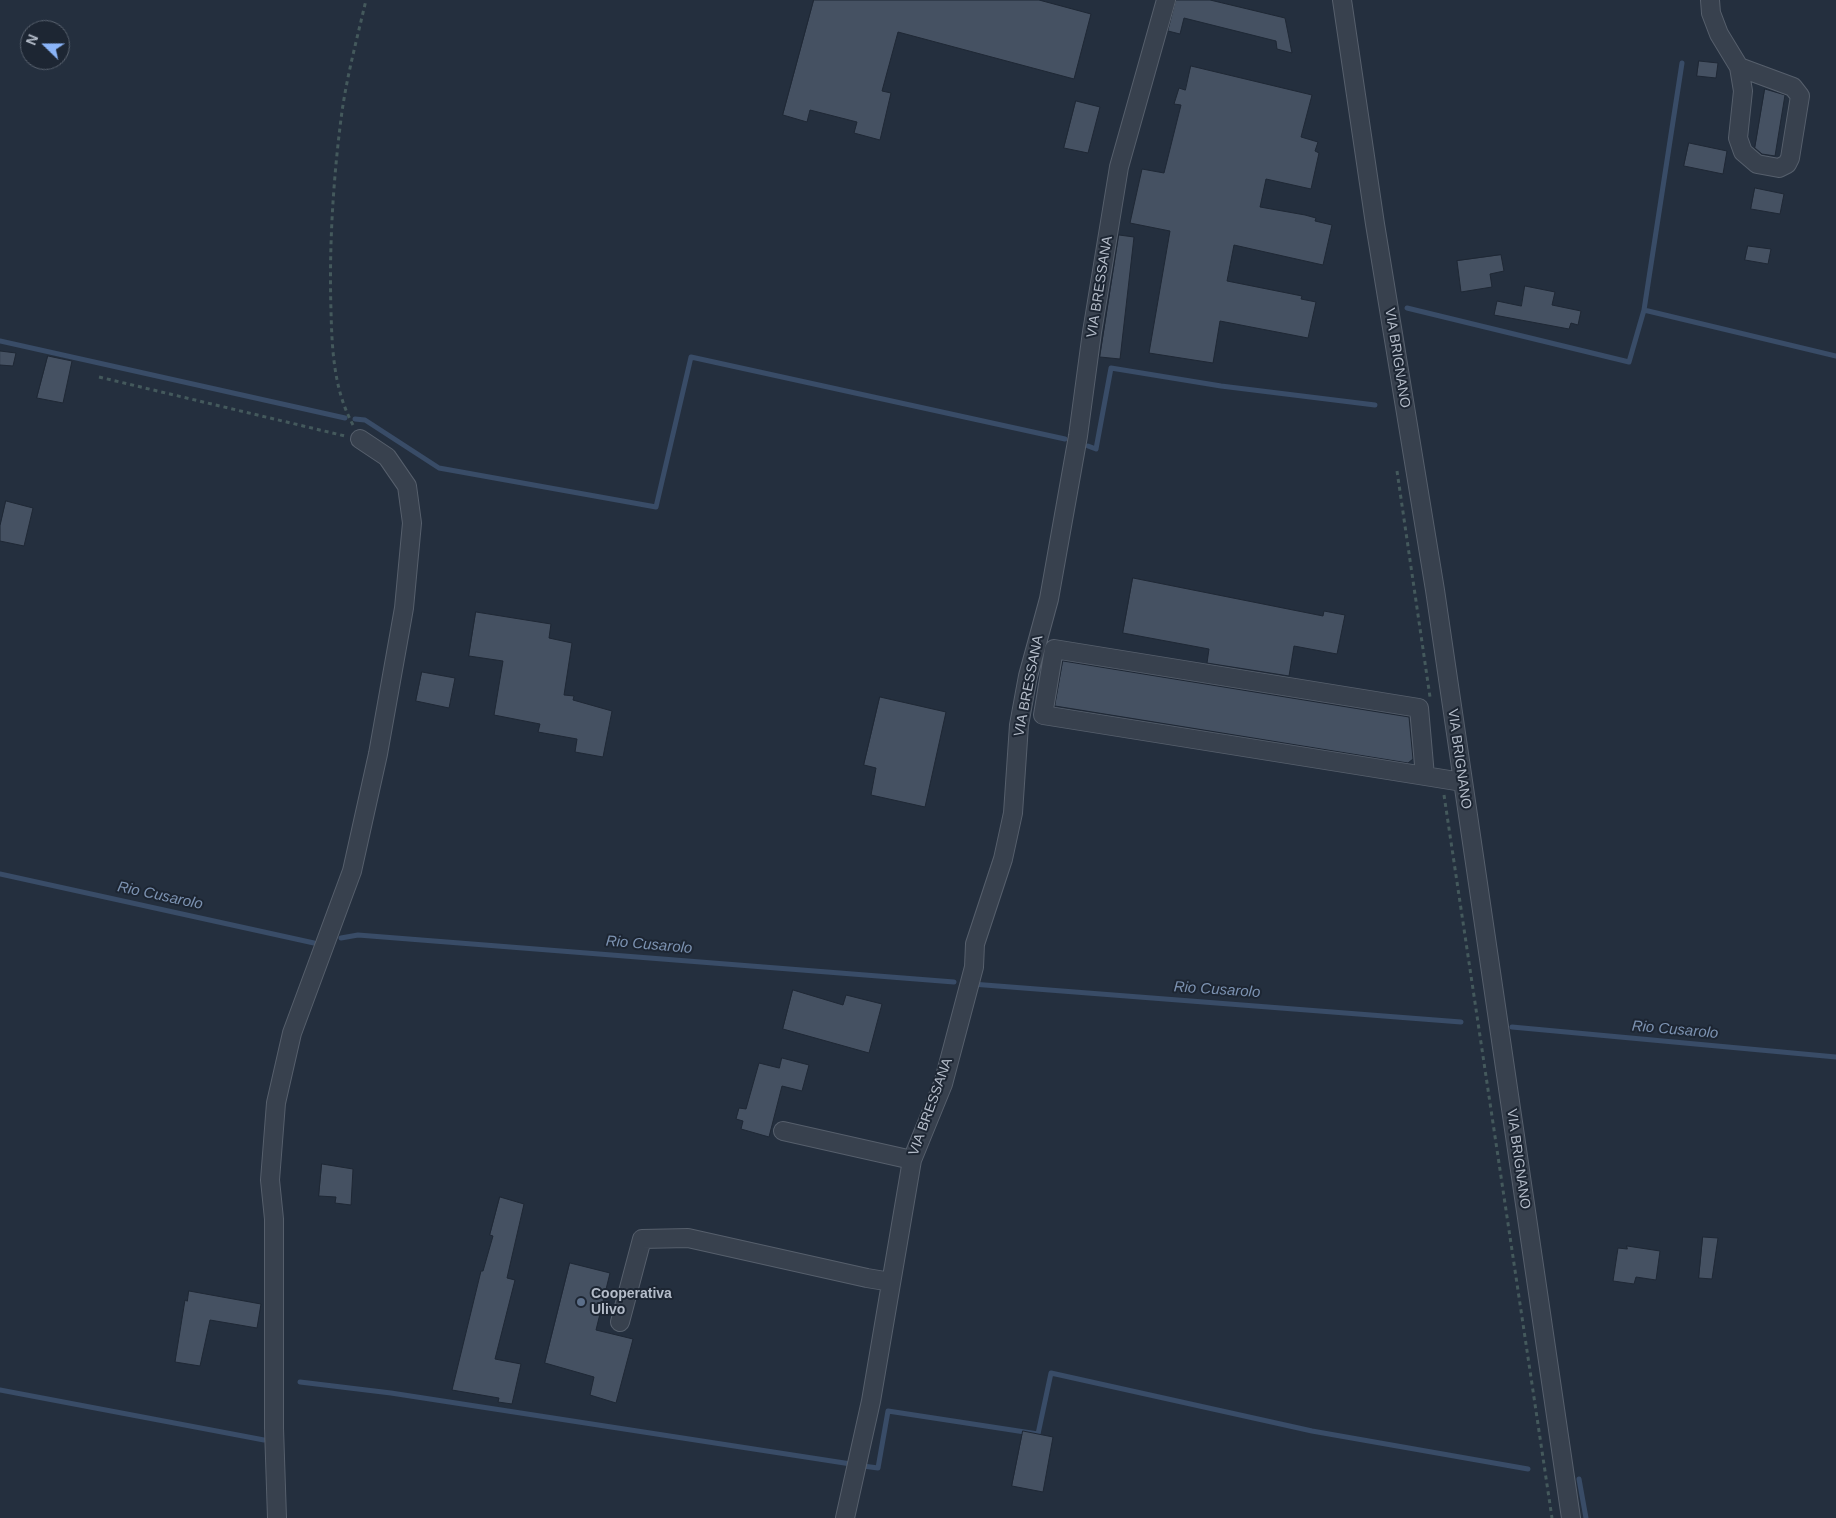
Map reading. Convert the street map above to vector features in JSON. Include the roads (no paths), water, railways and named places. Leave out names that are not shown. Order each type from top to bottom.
[{"type":"street","name":"VIA BRESSANA","points":[[845,1518],[870,1401],[912,1160],[943,1084],[974,968],[974,944],[1005,850],[1013,814],[1019,725],[1028,676],[1049,599],[1078,436],[1092,332],[1119,167],[1166,0]]},
{"type":"street","name":"VIA BRIGNANO","points":[[1342,0],[1462,782],[1570,1518]]},
{"type":"street","points":[[1710,0],[1711,13],[1719,34],[1739,67],[1743,91],[1738,138],[1743,152],[1757,164],[1779,168],[1787,164],[1790,158],[1800,96],[1793,88],[1739,67]]},
{"type":"street","points":[[278,1518],[274,1428],[274,1219],[270,1180],[276,1102],[292,1033],[352,871],[378,754],[404,608],[412,523],[407,486],[387,457],[360,439]]},
{"type":"street","points":[[1426,776],[1419,708],[1054,649],[1043,715],[1462,782]]},
{"type":"street","points":[[783,1131],[912,1160]]},
{"type":"street","points":[[620,1322],[642,1238],[688,1238],[891,1282]]},
{"type":"waterway","points":[[1407,308],[1629,362],[1644,310],[1682,63]]},
{"type":"waterway","points":[[1644,310],[1836,356]]},
{"type":"waterway","points":[[0,341],[345,418]]},
{"type":"waterway","points":[[355,419],[365,420],[439,468],[656,507],[691,357],[1065,439]]},
{"type":"waterway","points":[[1088,446],[1096,449],[1111,368],[1221,386],[1375,405]]},
{"type":"waterway","name":"Rio Cusarolo","points":[[0,874],[314,943]]},
{"type":"waterway","name":"Rio Cusarolo","points":[[341,938],[358,935],[954,982]]},
{"type":"waterway","name":"Rio Cusarolo","points":[[972,984],[1461,1022]]},
{"type":"waterway","name":"Rio Cusarolo","points":[[1512,1027],[1836,1057]]},
{"type":"waterway","points":[[863,1466],[878,1468],[888,1411],[1038,1434],[1051,1373],[1312,1431],[1528,1469]]},
{"type":"waterway","points":[[300,1382],[391,1393],[851,1464]]},
{"type":"waterway","points":[[0,1390],[264,1440]]},
{"type":"waterway","points":[[1579,1479],[1586,1518]]},
{"type":"place","name":"Cooperativa Ulivo","points":[[581,1302]]}]
